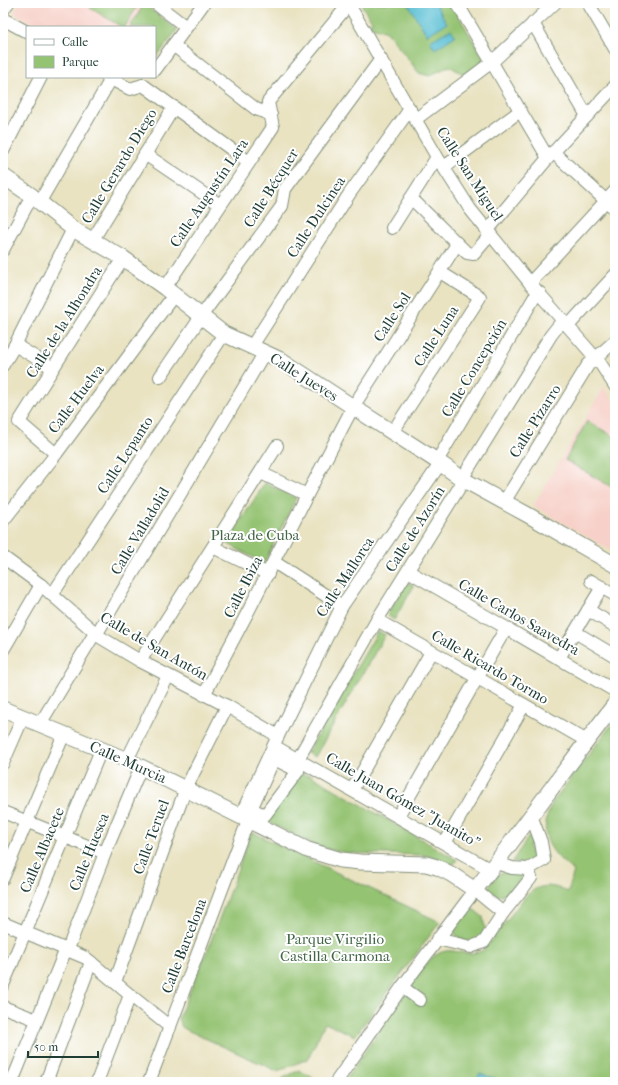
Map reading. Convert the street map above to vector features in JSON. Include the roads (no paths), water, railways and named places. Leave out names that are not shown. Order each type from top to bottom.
[{"type":"main road","name":"Calle Jueves","points":[[3,176],[73,229],[123,258],[224,334],[283,361],[464,480],[615,565]]},
{"type":"main road","points":[[475,890],[615,704]]},
{"type":"main road","name":"Calle Murcia","points":[[3,709],[126,760],[186,788],[244,819],[308,850],[341,860],[426,864],[437,867],[451,874],[475,890]]},
{"type":"street","points":[[3,10],[8,3]]},
{"type":"street","points":[[155,3],[186,27]]},
{"type":"street","points":[[156,69],[204,3]]},
{"type":"street","name":"Calle San Miguel","points":[[349,3],[437,157],[470,208],[530,283],[600,363],[615,386]]},
{"type":"street","name":"Calle Augustín Lara","points":[[170,292],[220,205],[273,127],[268,102],[349,3]]},
{"type":"street","points":[[458,3],[520,111],[551,155],[610,205]]},
{"type":"street","name":"Calle Dulcinea","points":[[259,349],[350,193],[413,114],[492,62],[555,3]]},
{"type":"street","points":[[588,3],[615,48]]},
{"type":"street","points":[[3,19],[26,31]]},
{"type":"street","points":[[534,23],[586,116]]},
{"type":"street","points":[[173,46],[256,109],[271,114]]},
{"type":"street","name":"Calle Bécquer","points":[[160,377],[202,316],[282,206],[286,189],[381,59]]},
{"type":"street","points":[[3,151],[40,78]]},
{"type":"street","points":[[3,250],[109,78],[130,89],[146,81],[174,107],[249,162]]},
{"type":"street","points":[[411,198],[467,254],[474,254],[551,155],[615,86]]},
{"type":"street","name":"Calle Gerardo Diego","points":[[92,241],[174,107]]},
{"type":"street","points":[[444,167],[520,111]]},
{"type":"street","points":[[145,154],[220,205]]},
{"type":"street","points":[[392,228],[437,157]]},
{"type":"street","points":[[530,283],[610,205],[615,191]]},
{"type":"street","points":[[3,365],[73,229]]},
{"type":"street","name":"Calle Sol","points":[[353,407],[457,244]]},
{"type":"street","name":"Calle de la Alhondra","points":[[56,454],[19,422],[123,258]]},
{"type":"street","name":"Calle Luna","points":[[392,432],[480,297],[440,272]]},
{"type":"street","name":"Calle de Azorín","points":[[298,759],[377,620],[464,480],[465,474],[551,335],[566,323],[615,275]]},
{"type":"street","name":"Calle Huelva","points":[[3,521],[56,454],[170,292]]},
{"type":"street","name":"Calle Concepción","points":[[438,463],[534,298],[540,293]]},
{"type":"street","name":"Calle Lepanto","points":[[52,595],[224,334]]},
{"type":"street","name":"Calle Pizarro","points":[[504,502],[588,365],[615,341]]},
{"type":"street","points":[[15,344],[54,368]]},
{"type":"street","name":"Calle Valladolid","points":[[40,724],[95,633],[99,630],[259,349]]},
{"type":"street","name":"Calle Ibiza","points":[[204,695],[268,574],[353,407]]},
{"type":"street","points":[[140,661],[277,446]]},
{"type":"street","name":"Calle Mallorca","points":[[244,819],[276,741],[342,606],[438,463]]},
{"type":"street","points":[[261,473],[307,495]]},
{"type":"street","points":[[213,547],[268,574]]},
{"type":"street","name":"Calle de San Antón","points":[[3,557],[41,585],[95,633],[140,661],[227,706],[276,741]]},
{"type":"street","points":[[274,562],[342,606]]},
{"type":"street","name":"Calle Carlos Saavedra","points":[[408,571],[615,691]]},
{"type":"street","points":[[591,581],[615,595]]},
{"type":"street","points":[[3,650],[41,585]]},
{"type":"street","points":[[559,658],[602,587]]},
{"type":"street","points":[[588,610],[615,626]]},
{"type":"street","name":"Calle Ricardo Tormo","points":[[377,620],[587,741]]},
{"type":"street","points":[[398,816],[506,628]]},
{"type":"street","points":[[574,632],[615,656]]},
{"type":"street","points":[[352,790],[431,652]]},
{"type":"street","points":[[126,760],[168,676]]},
{"type":"street","points":[[445,843],[524,705]]},
{"type":"street","name":"Calle Teruel","points":[[114,982],[186,788],[227,706]]},
{"type":"street","points":[[3,763],[23,717]]},
{"type":"street","points":[[4,873],[64,734]]},
{"type":"street","name":"Calle Juan Gómez \"Juanito\"","points":[[276,741],[298,759],[445,843],[494,866],[528,869]]},
{"type":"street","name":"Calle Albacete","points":[[3,985],[101,750]]},
{"type":"street","name":"Calle Huesca","points":[[12,1082],[141,767]]},
{"type":"street","points":[[3,812],[105,853]]},
{"type":"street","points":[[437,939],[471,947],[484,942],[503,913],[531,878],[528,869],[544,860],[541,842],[530,815]]},
{"type":"street","name":"Calle Barcelona","points":[[149,1082],[244,830],[244,819]]},
{"type":"street","points":[[336,1082],[402,987],[475,890],[503,913]]},
{"type":"street","points":[[3,923],[86,958],[170,1027]]},
{"type":"street","points":[[47,1082],[91,962]]},
{"type":"street","points":[[402,987],[420,1000]]},
{"type":"street","points":[[96,1082],[130,995]]},
{"type":"street","points":[[3,1007],[37,1020]]},
{"type":"water","points":[[435,3],[447,23],[427,35],[408,4]]},
{"type":"water","points":[[451,29],[455,36],[435,49],[430,41]]},
{"type":"water","points":[[479,1074],[510,1082],[477,1082]]},
{"type":"park label","name":"Plaza de Cuba","points":[[255,535]]},
{"type":"park label","name":"Parque Virgilio Castilla Carmona","points":[[335,948]]}]
